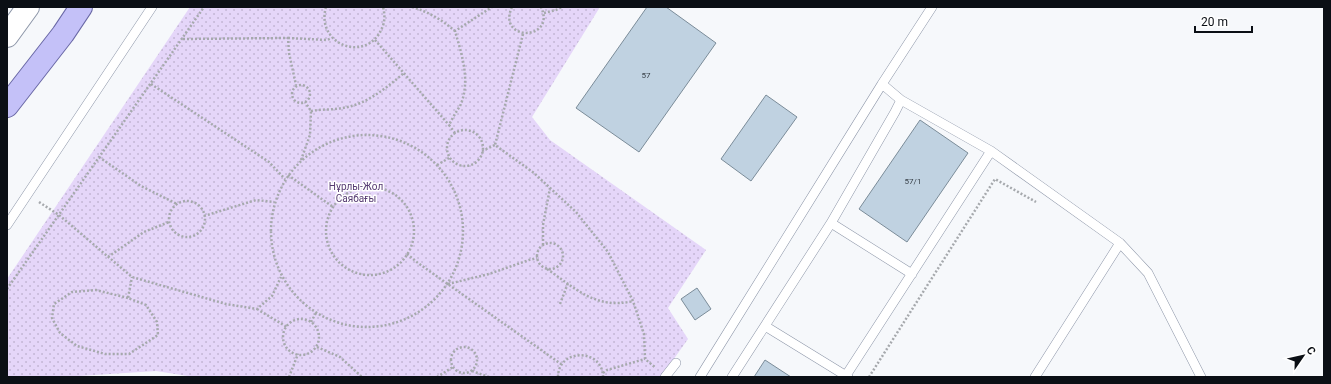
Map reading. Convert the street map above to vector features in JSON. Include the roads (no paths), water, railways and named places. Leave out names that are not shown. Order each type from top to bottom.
[{"type":"main road","points":[[7,36],[28,7]]},
{"type":"main road","points":[[7,106],[82,7]]},
{"type":"lane","points":[[7,225],[152,7]]},
{"type":"lane","points":[[700,377],[882,84],[932,7]]},
{"type":"lane","points":[[882,84],[901,100],[990,151],[1120,243],[1148,273],[1201,377]]},
{"type":"lane","points":[[732,377],[831,222],[901,100]]},
{"type":"lane","points":[[765,326],[846,377],[990,151]]},
{"type":"lane","points":[[831,222],[912,274]]},
{"type":"lane","points":[[1035,377],[1120,243]]},
{"type":"lane","points":[[665,376],[676,363]]},
{"type":"park label","name":"Нұрлы-Жол Саябағы","points":[[356,192]]}]
